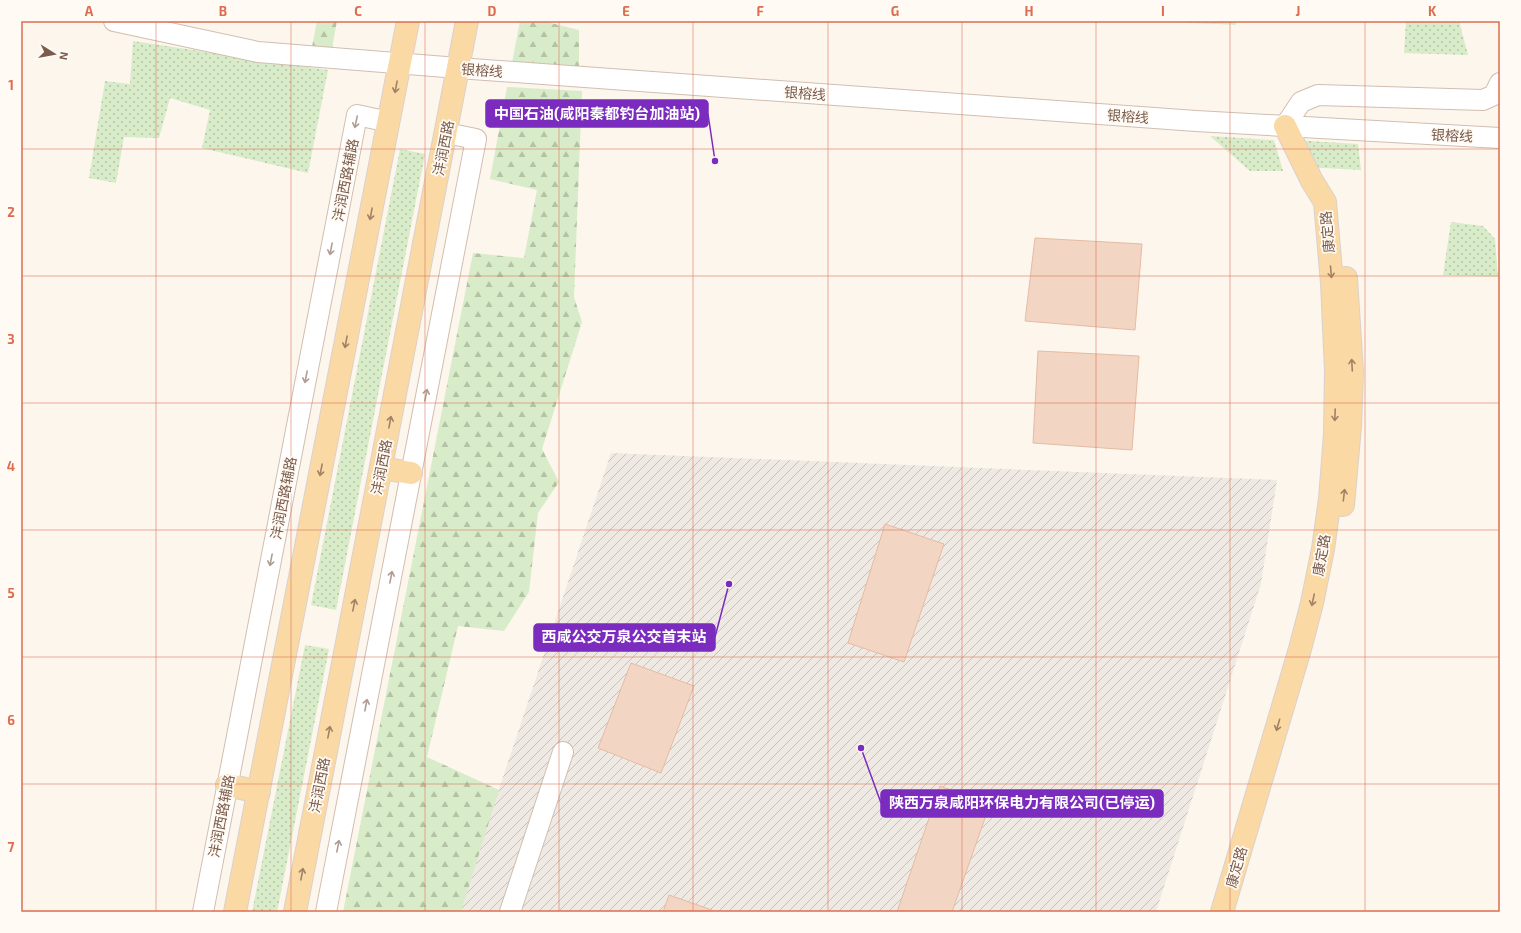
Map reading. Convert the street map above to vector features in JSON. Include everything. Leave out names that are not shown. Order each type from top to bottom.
[{"type":"main road","points":[[235,912],[408,21]]},
{"type":"main road","name":"沣润西路","points":[[294,912],[468,21]]},
{"type":"main road","points":[[1285,126],[1312,180]]},
{"type":"main road","name":"康定路","points":[[1222,912],[1312,603],[1323,549],[1330,499],[1335,434],[1336,371],[1332,284],[1325,202],[1312,180]]},
{"type":"main road","name":"康定路","points":[[1238,912],[1313,659],[1334,565],[1347,475],[1352,372],[1345,262],[1338,200],[1312,180]]},
{"type":"main road","points":[[381,468],[411,473]]},
{"type":"main road","points":[[227,785],[259,792]]},
{"type":"street","name":"银榕线","points":[[114,21],[258,52],[400,64],[1196,121],[1500,138]]},
{"type":"street","points":[[1285,126],[1301,102],[1318,95],[1483,100],[1494,95],[1500,83]]},
{"type":"street","name":"沣润西路辅路","points":[[203,912],[357,115],[389,122]]},
{"type":"street","points":[[326,912],[476,139],[446,133]]},
{"type":"street","points":[[510,912],[563,752]]},
{"type":"shaded area","points":[[611,453],[1277,480],[1261,584],[1156,912],[458,912]]},
{"type":"green space","points":[[317,21],[337,21],[332,48],[312,47]]},
{"type":"green space","points":[[520,21],[543,21],[579,30],[579,67],[512,63]]},
{"type":"green space","points":[[1151,21],[1237,21],[1236,25]]},
{"type":"green space","points":[[1406,21],[1459,21],[1468,55],[1404,53]]},
{"type":"green space","points":[[133,41],[328,70],[308,173],[202,148],[210,110],[170,98],[159,138],[124,137],[116,183],[89,178],[105,81],[130,84]]},
{"type":"green space","points":[[507,87],[582,91],[574,297],[582,322],[542,449],[559,482],[538,513],[529,592],[504,631],[458,626],[427,757],[499,790],[461,912],[343,912],[473,253],[524,258],[537,190],[490,179]]},
{"type":"green space","points":[[1210,136],[1274,140],[1283,171],[1250,171]]},
{"type":"green space","points":[[1294,140],[1358,144],[1361,170],[1304,167]]},
{"type":"green space","points":[[400,149],[425,154],[336,610],[311,605]]},
{"type":"green space","points":[[1451,222],[1483,226],[1495,239],[1498,277],[1443,275]]},
{"type":"green space","points":[[305,645],[329,649],[277,912],[252,912]]},
{"type":"building","points":[[1035,238],[1142,244],[1135,330],[1025,321]]},
{"type":"building","points":[[1038,351],[1139,356],[1132,450],[1033,443]]},
{"type":"building","points":[[885,524],[944,544],[904,662],[848,643]]},
{"type":"building","points":[[631,663],[694,686],[661,773],[598,748]]},
{"type":"building","points":[[940,786],[990,804],[952,912],[897,912]]},
{"type":"building","points":[[669,895],[712,910],[712,912],[663,912]]},
{"type":"place","name":"中国石油(咸阳秦都钓台加油站)","points":[[715,161]]},
{"type":"place","name":"西咸公交万泉公交首末站","points":[[729,584]]},
{"type":"place","name":"陕西万泉咸阳环保电力有限公司(已停运)","points":[[861,748]]}]
